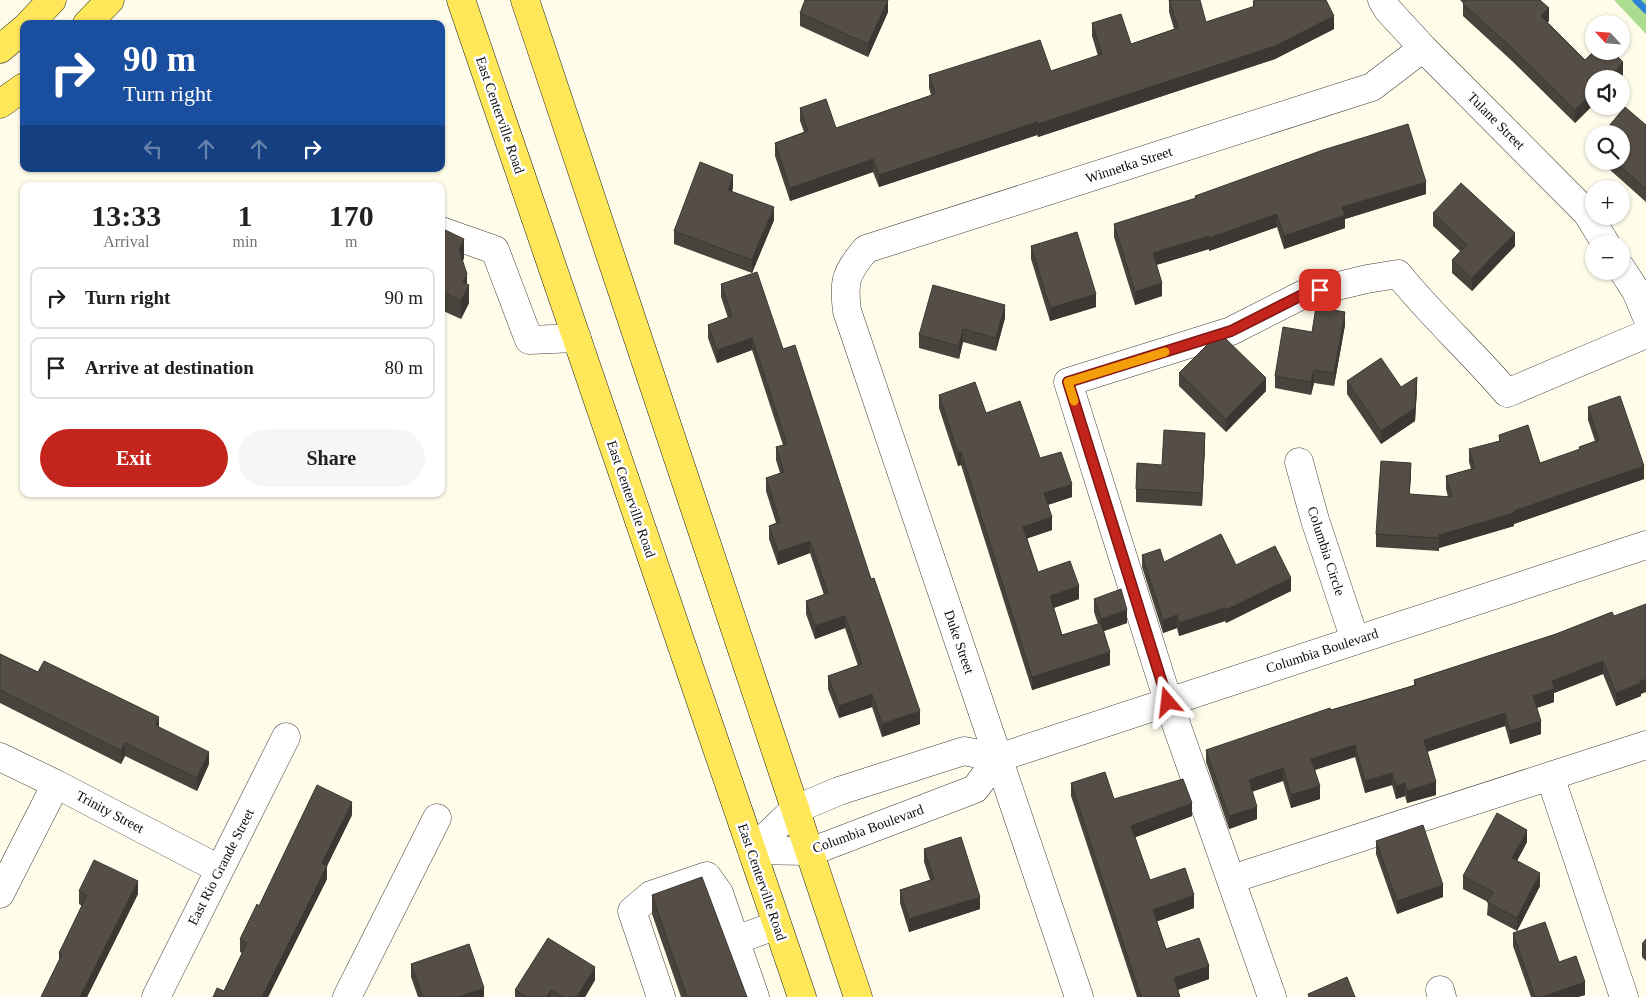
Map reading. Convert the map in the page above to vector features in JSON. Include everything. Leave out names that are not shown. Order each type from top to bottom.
[{"type":"main road","points":[[33,20],[52,0]]},
{"type":"main road","points":[[91,20],[110,0]]},
{"type":"main road","name":"East Centerville Road","points":[[461,0],[802,997]]},
{"type":"main road","points":[[525,0],[858,997]]},
{"type":"main road","points":[[0,50],[20,32]]},
{"type":"main road","points":[[0,104],[20,90]]},
{"type":"street","name":"Tulane Street","points":[[1382,0],[1388,10],[1423,48],[1587,213],[1600,235]]},
{"type":"street","name":"Winnetka Street","points":[[844,286],[854,264],[866,249],[1372,87],[1423,48]]},
{"type":"street","points":[[445,232],[495,250],[529,340],[576,338]]},
{"type":"street","points":[[1272,997],[1232,879],[1168,702],[1068,382],[1231,331],[1304,294],[1367,279],[1398,274],[1425,307],[1474,354],[1507,393],[1646,334]]},
{"type":"street","points":[[1629,280],[1636,291],[1646,315]]},
{"type":"street","name":"Duke Street","points":[[844,286],[847,311],[1079,997]]},
{"type":"street","name":"Columbia Circle","points":[[1299,462],[1314,520],[1354,640]]},
{"type":"street","name":"Columbia Boulevard","points":[[752,850],[794,810],[839,791],[964,751],[998,758],[1646,545]]},
{"type":"street","name":"East Rio Grande Street","points":[[156,997],[286,737]]},
{"type":"street","points":[[1232,879],[1646,745]]},
{"type":"street","name":"Trinity Street","points":[[0,758],[56,784],[219,869]]},
{"type":"street","name":"Columbia Boulevard","points":[[752,850],[808,851],[975,789],[998,758]]},
{"type":"street","points":[[1550,776],[1624,997]]},
{"type":"street","points":[[0,894],[56,784]]},
{"type":"street","points":[[347,997],[437,818]]},
{"type":"street","points":[[661,997],[632,911],[651,895],[707,876],[719,893],[755,997]]},
{"type":"street","points":[[736,940],[777,925]]},
{"type":"green space","points":[[1614,0],[1646,0],[1646,34],[1630,15]]},
{"type":"building","points":[[805,0],[888,0],[868,44],[800,13]]},
{"type":"building","points":[[1169,0],[1200,0],[1206,22],[1255,6],[1253,1],[1256,0],[1326,0],[1334,16],[1275,46],[879,175],[873,159],[790,188],[775,143],[808,131],[800,108],[826,99],[836,128],[935,94],[929,75],[1040,40],[1051,71],[1102,54],[1092,23],[1121,14],[1131,44],[1178,28]]},
{"type":"building","points":[[1466,0],[1540,0],[1549,8],[1541,16],[1585,60],[1621,60],[1623,62],[1615,70],[1585,70],[1585,101],[1575,110],[1512,48],[1463,4]]},
{"type":"building","points":[[1630,111],[1646,125],[1646,189],[1624,170],[1630,170],[1630,125],[1610,125],[1618,115],[1630,115]]},
{"type":"building","points":[[1408,124],[1426,182],[1342,207],[1345,215],[1284,236],[1277,214],[1209,238],[1209,236],[1153,253],[1162,283],[1135,292],[1114,224],[1196,198],[1195,196],[1323,150]]},
{"type":"building","points":[[700,162],[733,175],[728,190],[774,207],[752,260],[674,231]]},
{"type":"building","points":[[1461,183],[1515,233],[1472,278],[1452,260],[1467,245],[1433,213]]},
{"type":"building","points":[[445,230],[464,239],[459,250],[467,274],[463,282],[469,285],[461,301],[445,293]]},
{"type":"building","points":[[1077,232],[1096,294],[1050,308],[1031,246]]},
{"type":"building","points":[[757,272],[783,349],[795,345],[871,579],[874,578],[920,711],[882,724],[872,694],[839,706],[828,676],[862,664],[845,616],[815,626],[806,601],[828,593],[810,541],[778,552],[769,526],[780,522],[766,478],[784,472],[776,447],[787,444],[752,338],[717,350],[708,325],[732,316],[721,284]]},
{"type":"building","points":[[933,285],[1005,305],[996,338],[963,329],[959,346],[919,335]]},
{"type":"building","points":[[1316,307],[1345,312],[1334,373],[1314,370],[1311,382],[1275,376],[1283,327],[1312,332]]},
{"type":"building","points":[[1224,337],[1266,378],[1226,419],[1179,373],[1211,341]]},
{"type":"building","points":[[1381,358],[1401,387],[1417,377],[1415,408],[1381,431],[1347,381]]},
{"type":"building","points":[[975,382],[986,413],[1020,401],[1040,458],[1061,452],[1072,484],[1044,493],[1052,517],[1023,527],[1038,572],[1070,561],[1079,586],[1050,596],[1062,635],[1101,623],[1110,652],[1032,677],[961,452],[958,453],[939,395]]},
{"type":"building","points":[[1620,396],[1644,466],[1514,511],[1514,513],[1439,535],[1439,538],[1376,534],[1381,461],[1411,463],[1409,494],[1452,497],[1446,476],[1475,468],[1469,449],[1500,441],[1499,435],[1528,425],[1540,463],[1580,449],[1579,447],[1599,440],[1588,407]]},
{"type":"building","points":[[1164,430],[1205,433],[1202,493],[1136,489],[1137,463],[1162,465]]},
{"type":"building","points":[[1221,534],[1236,565],[1275,546],[1291,578],[1226,610],[1225,608],[1179,623],[1177,615],[1163,620],[1142,555],[1160,549],[1164,562]]},
{"type":"building","points":[[1121,589],[1127,610],[1101,619],[1094,599]]},
{"type":"building","points":[[1646,604],[1646,679],[1640,681],[1641,683],[1616,693],[1603,661],[1552,681],[1554,689],[1533,696],[1541,721],[1510,731],[1505,713],[1424,740],[1436,782],[1407,791],[1405,783],[1396,786],[1392,773],[1365,781],[1355,745],[1311,759],[1320,786],[1291,795],[1283,768],[1249,780],[1257,807],[1229,816],[1206,750],[1330,708],[1331,710],[1416,685],[1414,680],[1556,634],[1612,612],[1614,616]]},
{"type":"building","points":[[0,654],[38,672],[44,661],[159,717],[155,725],[209,752],[197,778],[125,743],[121,751],[0,690]]},
{"type":"building","points":[[1105,772],[1114,799],[1183,779],[1192,803],[1131,826],[1150,880],[1185,868],[1194,895],[1153,910],[1166,949],[1199,938],[1209,966],[1174,978],[1180,997],[1141,997],[1071,783]]},
{"type":"building","points":[[317,785],[352,802],[322,863],[327,866],[262,997],[213,997],[217,988],[224,991],[247,943],[240,939],[257,904],[259,906]]},
{"type":"building","points":[[1497,813],[1527,830],[1512,858],[1540,873],[1517,918],[1487,902],[1493,892],[1463,876]]},
{"type":"building","points":[[1423,825],[1443,885],[1397,901],[1376,841]]},
{"type":"building","points":[[961,837],[980,897],[909,919],[900,890],[934,879],[924,849]]},
{"type":"building","points":[[94,860],[138,881],[80,997],[41,997],[62,954],[59,953],[87,895],[79,891]]},
{"type":"building","points":[[702,877],[747,997],[687,997],[652,895]]},
{"type":"building","points":[[1545,922],[1559,962],[1576,956],[1585,982],[1542,997],[1535,997],[1513,933]]},
{"type":"building","points":[[548,938],[595,967],[577,997],[563,997],[551,990],[546,997],[527,997],[515,990]]},
{"type":"building","points":[[1646,939],[1646,948],[1642,944]]},
{"type":"building","points":[[469,944],[484,988],[459,997],[423,997],[411,964]]},
{"type":"building","points":[[1347,977],[1355,997],[1309,997],[1308,994]]},
{"type":"waterway","points":[[1636,0],[1646,10]]},
{"type":"slow traffic","points":[[1074,401],[1068,382],[1165,352]]},
{"type":"route","points":[[1168,702],[1068,382],[1231,331],[1304,294],[1320,290]]}]
